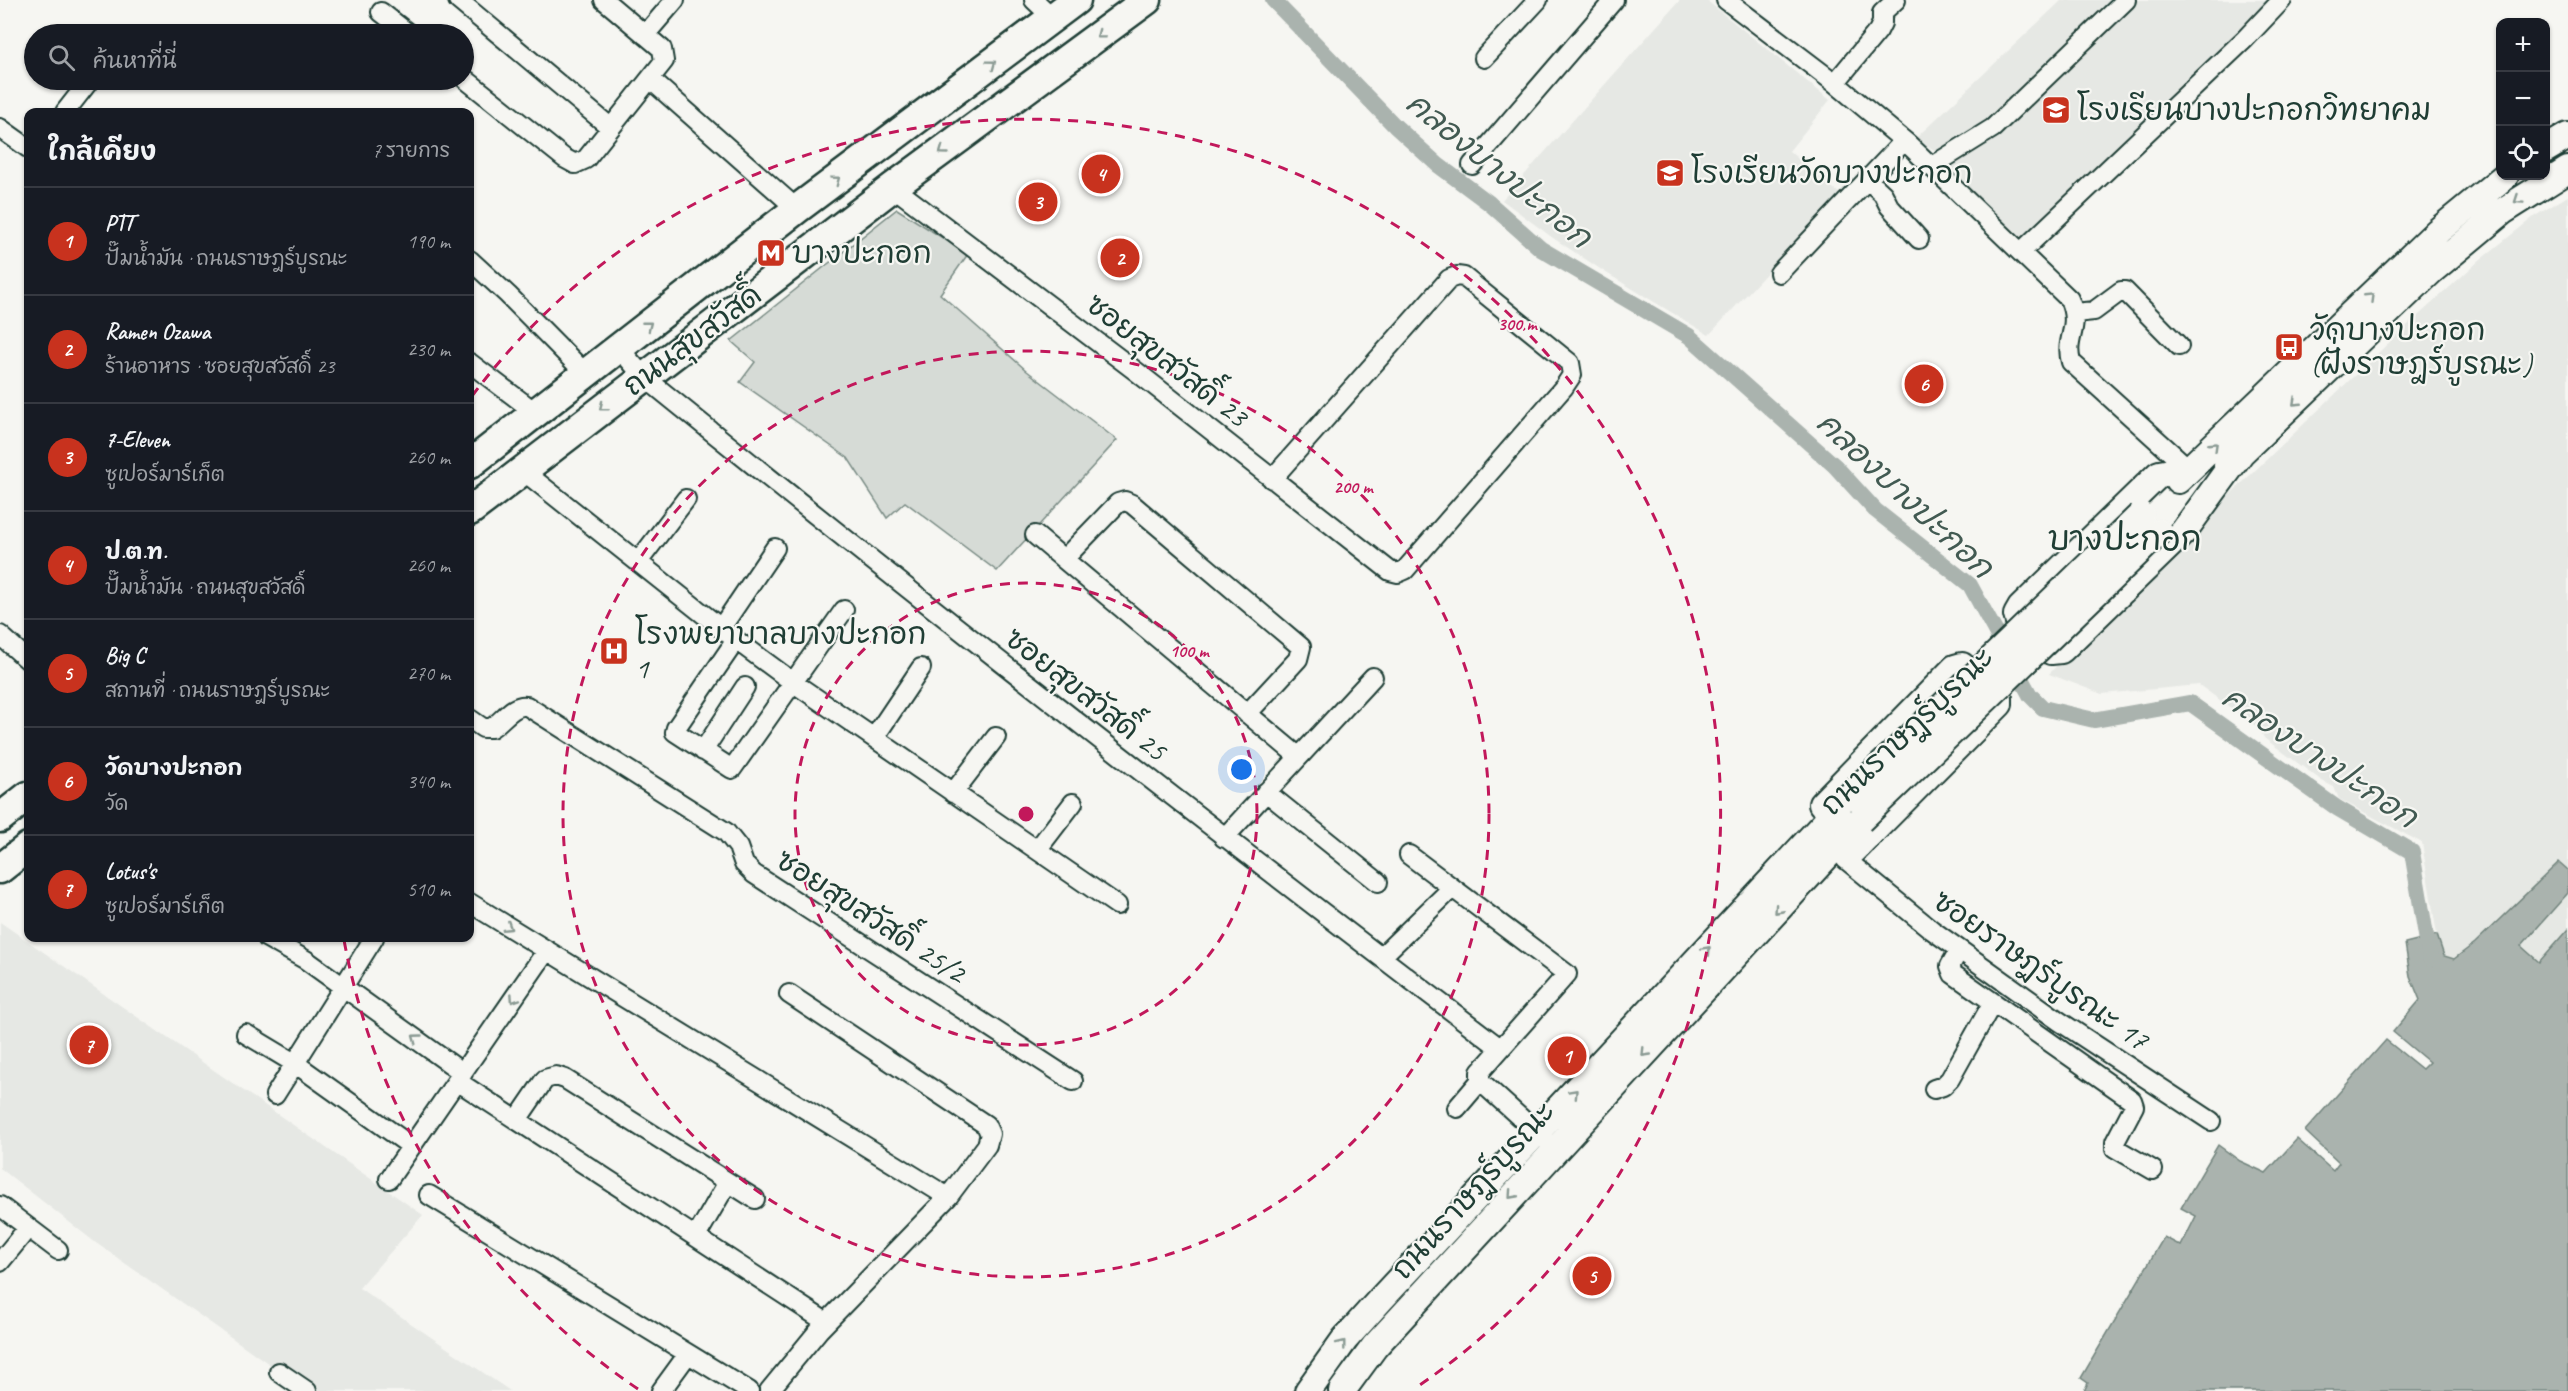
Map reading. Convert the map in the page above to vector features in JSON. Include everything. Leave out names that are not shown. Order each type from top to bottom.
[{"type":"main road","name":"ถนนสุขสวัสดิ์","points":[[474,461],[798,209],[1043,9],[1076,0]]},
{"type":"main road","name":"ถนนสุขสวัสดิ์","points":[[474,508],[643,376],[1147,0]]},
{"type":"main road","points":[[2550,147],[2568,136]]},
{"type":"main road","name":"ถนนราษฎร์บูรณะ","points":[[1342,1391],[1375,1346],[1546,1140],[1746,909],[1849,797],[2150,524],[2240,454],[2431,271],[2503,211],[2568,170]]},
{"type":"main road","name":"ถนนราษฎร์บูรณะ","points":[[1308,1391],[1345,1339],[1381,1299],[1546,1140],[1802,884],[1860,820],[2150,524],[2190,469],[2438,231],[2500,180]]},
{"type":"main road","points":[[2190,469],[2159,474],[2021,608],[2017,615],[2019,622],[2052,651],[2061,650],[2184,531],[2240,454]]},
{"type":"main road","points":[[1746,909],[1811,816],[1954,668],[1962,666],[1999,698],[1999,704],[1845,859],[1802,884]]},
{"type":"main road","points":[[0,818],[24,799]]},
{"type":"main road","points":[[0,869],[24,850]]},
{"type":"street","points":[[458,0],[610,127]]},
{"type":"street","points":[[474,86],[564,158],[575,164],[586,159],[664,61],[662,49],[604,0]]},
{"type":"street","points":[[645,34],[675,0]]},
{"type":"street","points":[[1484,58],[1538,0]]},
{"type":"street","points":[[1472,165],[1614,0]]},
{"type":"street","points":[[1726,0],[1835,83],[1904,141],[2069,299],[2075,313],[2068,352],[2071,362],[2190,469]]},
{"type":"street","points":[[1835,83],[1878,31],[1882,23],[1882,13],[1896,0]]},
{"type":"street","points":[[1932,166],[1993,128],[2126,0]]},
{"type":"street","points":[[2021,252],[2245,39],[2282,0]]},
{"type":"street","points":[[381,12],[396,24]]},
{"type":"street","points":[[650,79],[798,209]]},
{"type":"street","points":[[68,108],[82,90]]},
{"type":"street","points":[[0,128],[24,145]]},
{"type":"street","points":[[1779,273],[1904,141]]},
{"type":"street","points":[[1868,180],[1883,194],[1889,206],[1919,239]]},
{"type":"street","name":"ซอยสุขสวัสดิ์ 23","points":[[894,188],[1137,372],[1272,479],[1390,571],[1398,573],[1405,570],[1572,375],[1570,363],[1464,277],[1457,276],[1449,279],[1272,479]]},
{"type":"street","points":[[474,264],[585,373]]},
{"type":"street","points":[[2075,313],[2094,311],[2121,291],[2126,291],[2180,346]]},
{"type":"street","name":"ซอยสุขสวัสดิ์ 25","points":[[619,348],[643,376],[887,574],[1224,838],[1500,1048]]},
{"type":"street","points":[[474,366],[535,412]]},
{"type":"street","points":[[522,470],[736,640],[794,683],[1117,905]]},
{"type":"street","points":[[638,562],[686,499]]},
{"type":"street","points":[[1064,560],[1118,503],[1125,501],[1132,504],[1301,647],[1298,659],[1247,714]]},
{"type":"street","points":[[1035,535],[1299,757]]},
{"type":"street","points":[[721,628],[775,548]]},
{"type":"street","points":[[736,640],[676,728],[677,735],[727,768],[736,766],[844,610]]},
{"type":"street","points":[[0,635],[24,656]]},
{"type":"street","points":[[874,738],[921,668]]},
{"type":"street","points":[[1224,838],[1373,677]]},
{"type":"street","points":[[703,751],[745,687]]},
{"type":"street","name":"ซอยสุขสวัสดิ์ 25/2","points":[[474,722],[483,728],[491,728],[515,708],[522,705],[527,706],[726,832],[738,847],[744,864],[754,874],[1073,1082]]},
{"type":"street","points":[[953,793],[996,737]]},
{"type":"street","points":[[1266,792],[1378,882]]},
{"type":"street","points":[[1037,850],[1073,803]]},
{"type":"street","points":[[1410,855],[1567,974],[1479,1072],[1480,1082],[1546,1140]]},
{"type":"street","name":"ซอยราษฎร์บูรณะ 17","points":[[1845,859],[1959,950],[2059,1021],[2211,1121]]},
{"type":"street","points":[[1381,957],[1446,894]]},
{"type":"street","points":[[474,905],[948,1197]]},
{"type":"street","points":[[274,942],[343,985],[517,1120],[826,1322]]},
{"type":"street","points":[[274,1095],[296,1064],[371,942]]},
{"type":"street","points":[[389,1179],[547,950]]},
{"type":"street","points":[[1959,950],[1950,966],[1953,974],[2132,1100],[2134,1106],[2115,1142],[2115,1148],[2153,1170]]},
{"type":"street","points":[[769,1391],[826,1322],[948,1197],[987,1145],[990,1134],[986,1125],[789,994]]},
{"type":"street","points":[[1934,1089],[1943,1086],[1950,1079],[1993,1002]]},
{"type":"street","points":[[246,1034],[296,1064],[411,1146]]},
{"type":"street","points":[[517,1120],[545,1079],[556,1076],[565,1079],[755,1199]]},
{"type":"street","points":[[1457,1108],[1480,1082]]},
{"type":"street","points":[[696,1237],[728,1182]]},
{"type":"street","points":[[429,1196],[749,1391]]},
{"type":"street","points":[[0,1206],[58,1250]]},
{"type":"street","points":[[0,1262],[28,1228]]},
{"type":"street","points":[[661,1391],[688,1353]]},
{"type":"street","points":[[279,1372],[307,1391]]},
{"type":"shaded area","name":"โรงเรียนวัดบางปะกอก","points":[[1680,0],[1706,0],[1830,100],[1789,151],[1840,194],[1709,335],[1608,274],[1553,238],[1502,200]]},
{"type":"shaded area","name":"โรงเรียนบางปะกอกวิทยาคม","points":[[2062,0],[2276,0],[2022,245],[1946,172],[1940,154],[1916,138]]},
{"type":"shaded area","points":[[2568,196],[2568,870],[2559,863],[2475,943],[2454,959],[2444,956],[2437,935],[2422,843],[2339,799],[2334,787],[2322,781],[2264,738],[2260,729],[2199,685],[2102,694],[2049,674],[2106,613],[2400,332],[2481,259],[2535,216]]},
{"type":"shaded area","points":[[897,209],[968,254],[940,294],[1027,371],[1117,440],[997,571],[905,502],[887,518],[848,458],[740,382],[755,362],[731,341]]},
{"type":"shaded area","points":[[2559,862],[2568,870],[2568,893],[2521,946],[2539,962],[2568,929],[2568,1391],[2084,1391],[2088,1383],[2081,1378],[2164,1237],[2181,1246],[2196,1216],[2181,1208],[2218,1145],[2240,1161],[2266,1173],[2297,1139],[2333,1171],[2339,1163],[2305,1131],[2386,1040],[2422,1069],[2429,1062],[2393,1032],[2420,1000],[2410,976],[2405,943],[2437,935],[2444,956],[2454,959],[2475,943]]},
{"type":"shaded area","points":[[2568,893],[2568,929],[2538,962],[2521,946]]},
{"type":"shaded area","points":[[0,922],[24,939],[24,942],[29,942],[423,1215],[359,1288],[510,1391],[308,1391],[96,1243],[0,1168]]},
{"type":"waterway","name":"คลองบางปะกอก","points":[[1273,0],[1395,126],[1438,165],[1489,203],[1541,249],[1689,336],[1835,466],[1875,510],[1970,585],[2030,695],[2043,708],[2094,720],[2190,703],[2337,808],[2412,852],[2430,959]]},
{"type":"place","name":"โรงเรียนบางปะกอกวิทยาคม","points":[[2056,110]]},
{"type":"place","name":"โรงเรียนวัดบางปะกอก","points":[[1670,173]]},
{"type":"place","name":"ป.ต.ท.","points":[[1101,174]]},
{"type":"place","name":"7-Eleven","points":[[1038,202]]},
{"type":"place","name":"บางปะกอก","points":[[771,253]]},
{"type":"place","name":"Ramen Ozawa","points":[[1120,258]]},
{"type":"place","name":"วัดบางปะกอก (ฝั่งราษฎร์บูรณะ)","points":[[2289,347]]},
{"type":"place","name":"วัดบางปะกอก","points":[[1924,384]]},
{"type":"place","name":"โรงพยาบาลบางปะกอก 1","points":[[614,651]]},
{"type":"place","name":"Lotus's","points":[[89,1045]]},
{"type":"place","name":"PTT","points":[[1567,1056]]},
{"type":"place","name":"Big C","points":[[1592,1276]]},
{"type":"district","name":"บางปะกอก","points":[[2125,539]]}]
